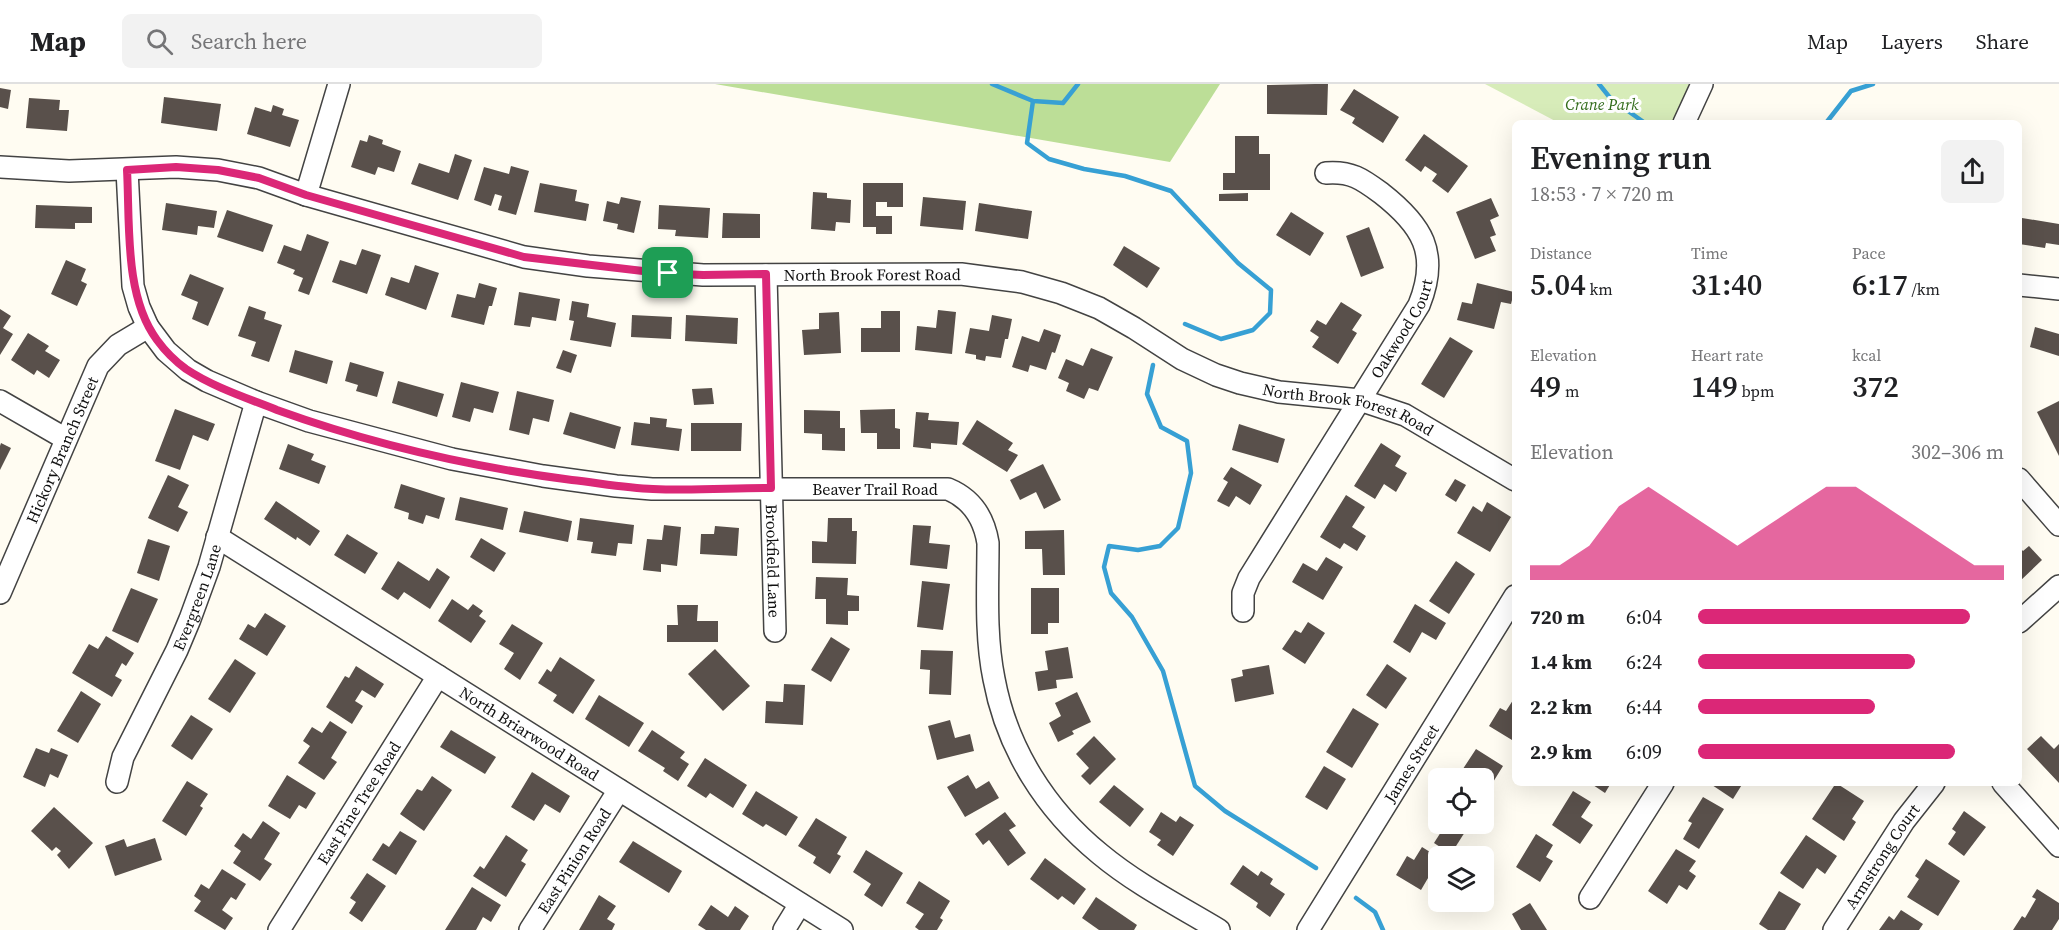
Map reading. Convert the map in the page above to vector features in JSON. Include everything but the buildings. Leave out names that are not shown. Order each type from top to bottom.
[{"type":"street","points":[[306,195],[339,84]]},
{"type":"street","points":[[1685,120],[1702,84]]},
{"type":"street","name":"North Brook Forest Road","points":[[0,167],[69,171],[176,167],[218,170],[259,178],[306,195],[524,257],[660,273],[703,275],[961,274],[1022,282],[1061,293],[1099,308],[1182,359],[1216,375],[1279,392],[1360,400],[1405,415],[1512,478]]},
{"type":"street","name":"Beaver Trail Road","points":[[127,170],[133,286],[148,327],[166,351],[188,370],[207,381],[256,402],[309,421],[400,446],[471,463],[543,476],[652,489],[948,489],[968,500],[979,513],[987,536],[989,642],[994,679],[1011,737],[1027,771],[1063,820],[1101,855],[1219,930]]},
{"type":"street","name":"Oakwood Court","points":[[1243,611],[1243,593],[1249,578],[1419,305],[1427,280],[1426,253],[1420,234],[1402,210],[1354,176],[1342,172],[1326,173]]},
{"type":"street","name":"Brookfield Lane","points":[[766,274],[775,631]]},
{"type":"street","points":[[2022,285],[2059,289]]},
{"type":"street","name":"Hickory Branch Street","points":[[0,593],[98,366],[118,345],[148,327]]},
{"type":"street","points":[[0,401],[66,439]]},
{"type":"street","name":"Evergreen Lane","points":[[117,782],[123,757],[183,638],[209,567],[256,402]]},
{"type":"street","points":[[2022,482],[2059,525]]},
{"type":"street","name":"North Briarwood Road","points":[[217,537],[842,930]]},
{"type":"street","points":[[2022,619],[2059,585]]},
{"type":"street","name":"James Street","points":[[1308,930],[1512,601]]},
{"type":"street","name":"East Pine Tree Road","points":[[279,930],[438,675]]},
{"type":"street","points":[[1590,898],[1661,786]]},
{"type":"street","name":"Armstrong Court","points":[[1834,930],[1904,822],[1932,786]]},
{"type":"street","points":[[2006,786],[2059,846]]},
{"type":"street","name":"East Pinion Road","points":[[530,930],[619,790]]},
{"type":"street","points":[[784,930],[800,904]]},
{"type":"green space","points":[[715,84],[1220,84],[1170,162]]},
{"type":"green space","name":"Crane Park","points":[[1485,84],[1689,84],[1674,120],[1553,120]]},
{"type":"waterway","points":[[992,84],[1033,101],[1063,103],[1078,84]]},
{"type":"waterway","points":[[1599,84],[1611,99],[1641,120]]},
{"type":"waterway","points":[[1828,120],[1851,91],[1873,84]]},
{"type":"waterway","points":[[1033,101],[1027,143],[1049,159],[1084,169],[1125,176],[1171,191],[1238,263],[1271,290],[1270,313],[1253,330],[1221,339],[1185,324]]},
{"type":"waterway","points":[[1153,365],[1147,394],[1161,427],[1187,441],[1191,473],[1178,528],[1160,546],[1138,550],[1109,546],[1104,567],[1111,593],[1132,617],[1163,671],[1195,786],[1225,811],[1316,868]]},
{"type":"waterway","points":[[1356,898],[1375,912],[1383,930]]},
{"type":"route","points":[[176,167],[239,173],[306,195],[524,257],[588,266],[668,273],[766,274],[771,488],[652,489],[543,476],[471,463],[309,421],[207,381],[188,370],[166,351],[148,327],[139,307],[133,286],[127,170],[176,167]]}]
